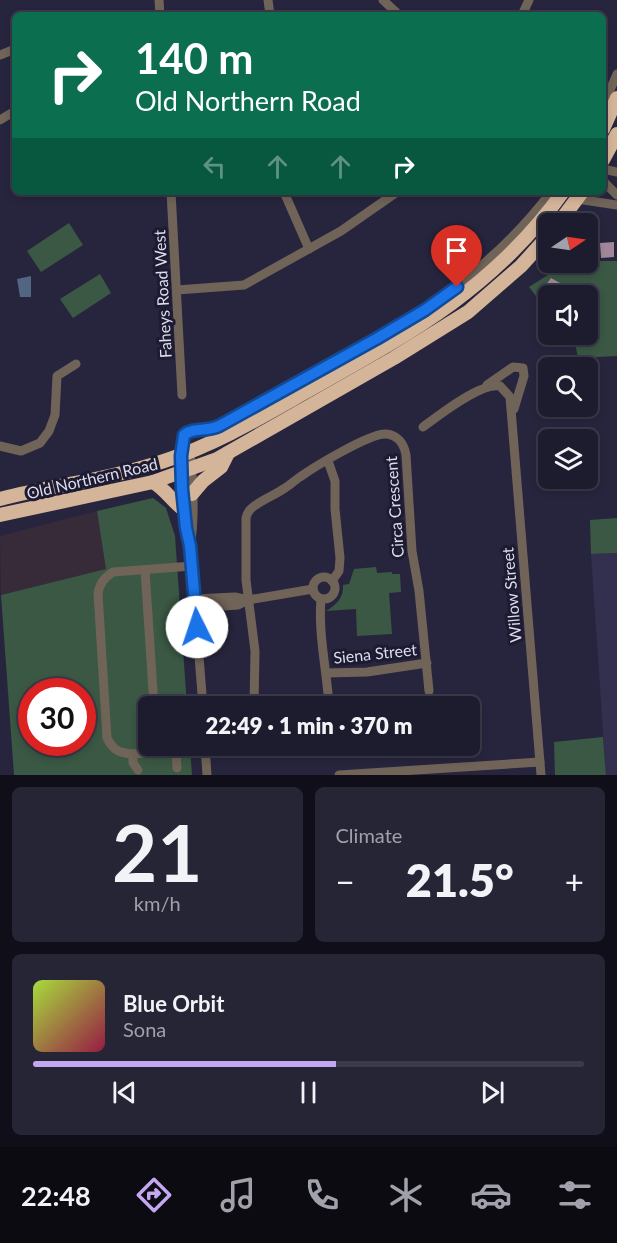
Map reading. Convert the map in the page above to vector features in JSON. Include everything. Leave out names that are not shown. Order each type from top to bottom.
[{"type":"highway","points":[[606,122],[617,98]]},
{"type":"highway","points":[[606,155],[617,135]]},
{"type":"highway","name":"Old Northern Road","points":[[0,499],[134,469],[185,454],[217,441],[256,420],[424,325],[460,299],[498,268],[527,237],[561,195]]},
{"type":"highway","points":[[567,213],[580,196]]},
{"type":"highway","name":"Old Northern Road","points":[[0,516],[153,482],[228,453],[404,353],[468,312],[521,266],[538,247]]},
{"type":"highway","points":[[192,494],[203,481],[221,467],[228,453]]},
{"type":"highway","points":[[153,482],[183,509]]},
{"type":"street","points":[[383,0],[396,12]]},
{"type":"street","points":[[606,99],[617,75]]},
{"type":"street","points":[[606,184],[617,195]]},
{"type":"street","name":"Faheys Road West","points":[[171,195],[182,395]]},
{"type":"street","points":[[285,195],[309,249]]},
{"type":"street","points":[[177,290],[244,285],[364,216],[393,195]]},
{"type":"street","points":[[202,696],[190,546],[183,509],[186,470],[182,439],[187,432],[207,431],[219,426],[359,349],[444,297],[510,241],[548,195]]},
{"type":"street","points":[[580,196],[617,205]]},
{"type":"street","points":[[0,446],[21,451],[40,442],[49,431],[56,415],[57,376],[76,364]]},
{"type":"street","name":"Willow Street","points":[[423,427],[513,367],[523,368],[524,376],[513,412]]},
{"type":"street","name":"Willow Street","points":[[485,386],[496,385],[505,389],[510,397],[513,412],[527,620],[541,775]]},
{"type":"street","name":"Circa Crescent","points":[[248,600],[245,558],[246,518],[252,507],[376,435],[391,435],[398,438],[404,445],[406,455],[412,551],[420,591],[429,691]]},
{"type":"street","points":[[328,461],[335,481],[335,509],[340,558],[339,571],[332,581]]},
{"type":"street","points":[[186,470],[192,494],[193,527],[190,546]]},
{"type":"street","points":[[138,753],[121,753],[111,748],[107,738],[98,593],[100,585],[105,577],[113,572],[192,566]]},
{"type":"street","points":[[145,570],[153,696]]},
{"type":"street","points":[[319,578],[332,581],[335,587],[328,599],[316,596],[313,589],[314,583],[319,578]]},
{"type":"street","points":[[195,603],[238,604],[248,600],[313,589]]},
{"type":"street","points":[[321,599],[321,629],[328,696]]},
{"type":"street","points":[[248,600],[255,645],[254,696]]},
{"type":"street","name":"Siena Street","points":[[327,673],[367,672],[427,663]]},
{"type":"street","points":[[133,754],[133,763],[138,770]]},
{"type":"street","points":[[176,756],[177,768]]},
{"type":"street","points":[[206,756],[207,775]]},
{"type":"street","points":[[339,775],[540,762]]},
{"type":"shaded area","points":[[97,511],[107,569],[1,595],[0,536]]},
{"type":"shaded area","points":[[617,553],[617,775],[606,775],[591,554]]},
{"type":"green space","points":[[69,223],[83,245],[41,272],[27,251]]},
{"type":"green space","points":[[598,261],[617,261],[617,356],[578,357],[574,345],[598,345],[598,285],[538,285],[538,299],[529,287],[551,273],[598,273]]},
{"type":"green space","points":[[100,274],[111,293],[73,318],[60,299]]},
{"type":"green space","points":[[153,498],[166,508],[175,536],[186,696],[138,696],[138,756],[191,756],[192,775],[14,775],[1,595],[106,569],[97,511]]},
{"type":"green space","points":[[617,518],[617,553],[591,554],[590,520]]},
{"type":"green space","points":[[376,567],[377,573],[400,574],[401,592],[389,593],[392,634],[357,636],[356,609],[326,611],[339,601],[343,585],[349,584],[354,569]]},
{"type":"green space","points":[[603,737],[606,775],[555,775],[554,742]]},
{"type":"water","points":[[31,276],[31,297],[20,297],[17,279]]},
{"type":"building","points":[[614,242],[614,257],[601,258],[600,243]]},
{"type":"building","points":[[551,278],[560,283],[558,285],[546,285]]},
{"type":"route","points":[[197,627],[190,546],[183,509],[181,456],[184,435],[190,430],[207,431],[219,426],[376,339],[425,310],[457,287]]}]
